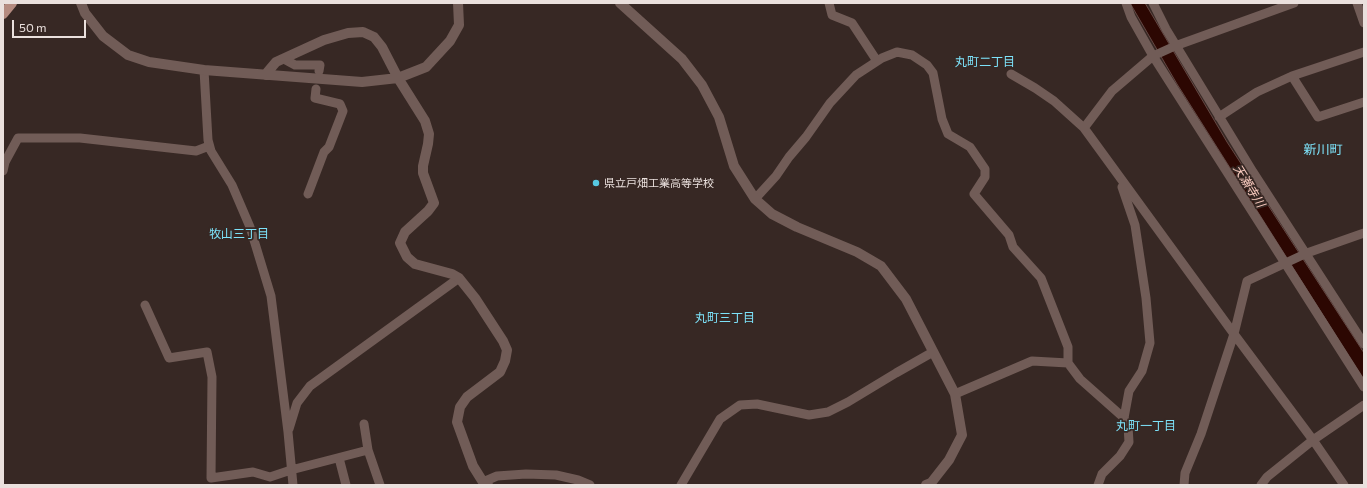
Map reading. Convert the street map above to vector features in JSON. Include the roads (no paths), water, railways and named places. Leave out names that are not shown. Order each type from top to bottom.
[{"type":"main road","points":[[3,14],[12,3]]},
{"type":"street","points":[[81,3],[85,13],[103,36],[128,55],[149,62],[204,70],[362,82],[398,78],[426,67],[450,42],[459,25],[458,3]]},
{"type":"street","points":[[620,3],[682,59],[702,85],[719,117],[734,166],[755,199],[772,214],[797,227],[857,252],[881,266],[906,299],[954,394],[962,435],[949,460],[931,482],[926,485]]},
{"type":"street","points":[[829,3],[832,15],[852,23],[877,61]]},
{"type":"street","points":[[1126,3],[1131,17],[1153,56],[1364,387]]},
{"type":"street","points":[[1153,3],[1175,46],[1253,172],[1307,253],[1364,344]]},
{"type":"street","points":[[1084,128],[1112,91],[1153,56],[1279,6],[1294,3]]},
{"type":"street","points":[[1357,3],[1364,23]]},
{"type":"street","points":[[265,75],[276,62],[324,40],[348,33],[363,32],[374,37],[382,47],[398,78],[426,121],[429,134],[423,173],[434,202],[428,211],[405,232],[400,243],[407,257],[415,264],[452,274],[459,278],[475,298],[507,350],[505,361],[500,372],[467,397],[460,407],[457,422],[472,466],[486,484],[497,476],[526,474],[556,475],[578,480],[590,485]]},
{"type":"street","points":[[755,199],[776,176],[789,156],[806,137],[830,103],[856,75],[877,61],[897,52],[912,55],[927,64],[933,73],[942,119],[948,134],[970,148],[985,169],[985,177],[974,194],[1009,235],[1013,247],[1041,278],[1068,347],[1068,363],[1080,379],[1124,418],[1128,426],[1129,442],[1120,456],[1102,474],[1098,485]]},
{"type":"street","points":[[1219,117],[1257,92],[1292,76],[1364,52]]},
{"type":"street","points":[[284,59],[295,65],[320,65],[319,71]]},
{"type":"street","points":[[204,70],[210,151],[232,185],[250,227],[271,296],[293,485]]},
{"type":"street","points":[[1011,74],[1054,101],[1084,128],[1119,178],[1313,440],[1344,485]]},
{"type":"street","points":[[1292,76],[1318,117],[1364,102]]},
{"type":"street","points":[[308,194],[324,152],[330,147],[343,111],[340,104],[314,98],[316,89]]},
{"type":"street","points":[[3,171],[5,162],[18,138],[80,138],[196,151],[209,146]]},
{"type":"street","points":[[1119,178],[1135,225],[1146,298],[1150,342],[1142,371],[1129,391],[1124,418]]},
{"type":"street","points":[[1184,485],[1185,473],[1201,434],[1234,334],[1247,281],[1307,253],[1364,233]]},
{"type":"street","points":[[288,432],[297,403],[310,386],[459,278]]},
{"type":"street","points":[[145,305],[169,358],[207,352],[212,377],[211,478],[253,472],[270,477],[368,450]]},
{"type":"street","points":[[681,485],[720,419],[740,406],[757,404],[809,415],[828,412],[848,402],[933,352]]},
{"type":"street","points":[[954,394],[1032,361],[1068,363]]},
{"type":"street","points":[[1261,485],[1267,477],[1313,440],[1364,405]]},
{"type":"street","points":[[364,424],[368,450],[380,485]]},
{"type":"street","points":[[339,458],[346,485]]},
{"type":"water","name":"天瀬寺川","points":[[1130,3],[1145,3],[1227,142],[1364,353],[1364,380],[1177,84]]},
{"type":"place","name":"県立戸畑工業高等学校","points":[[596,183]]},
{"type":"district","name":"丸町二丁目","points":[[985,62]]},
{"type":"district","name":"新川町","points":[[1323,150]]},
{"type":"district","name":"牧山三丁目","points":[[239,234]]},
{"type":"district","name":"丸町三丁目","points":[[725,318]]},
{"type":"district","name":"丸町一丁目","points":[[1146,426]]}]
